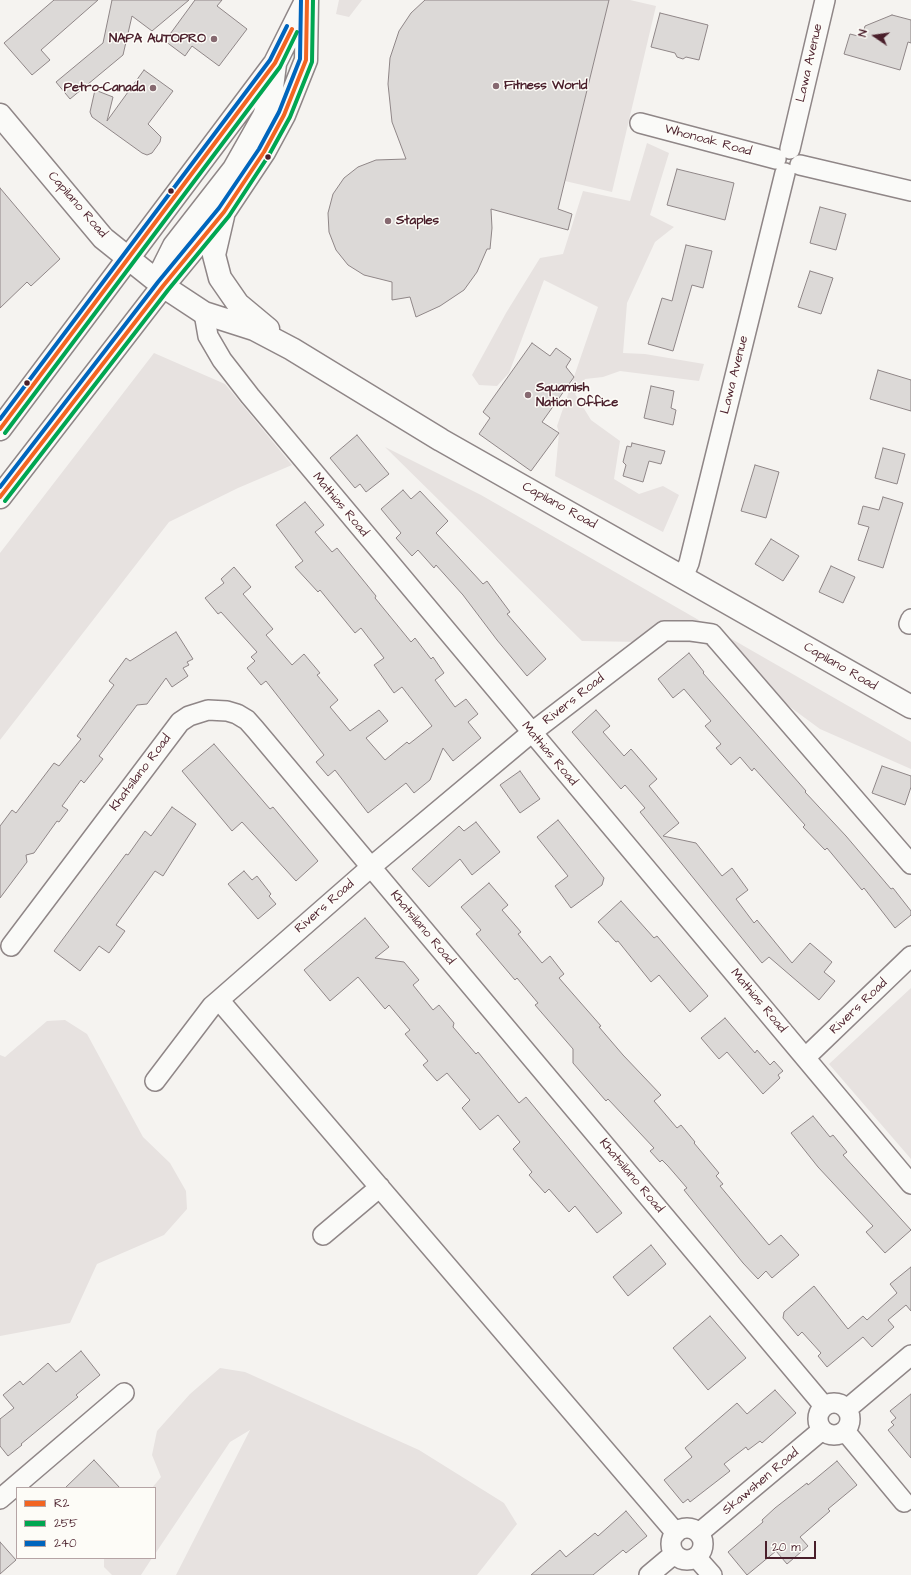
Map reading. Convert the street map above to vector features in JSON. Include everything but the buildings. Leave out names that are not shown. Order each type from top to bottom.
[{"type":"main road","points":[[0,429],[275,62],[307,0]]},
{"type":"main road","points":[[0,497],[163,286],[224,212],[268,146],[284,115],[306,60],[307,0]]},
{"type":"main road","points":[[163,286],[162,270],[174,246],[234,169],[264,116],[271,96],[275,62]]},
{"type":"main road","name":"Capilano Road","points":[[0,114],[101,235],[163,286],[204,313],[254,329],[292,349],[441,440],[911,707]]},
{"type":"main road","points":[[224,212],[214,255],[220,278],[238,304],[292,349]]},
{"type":"street","name":"Lawa Avenue","points":[[683,577],[691,555],[788,161],[824,0]]},
{"type":"street","name":"Whonoak Road","points":[[640,123],[788,161],[911,190]]},
{"type":"street","name":"Mathias Road","points":[[204,313],[208,336],[226,366],[531,733],[806,1057],[911,1184]]},
{"type":"street","name":"Rivers Road","points":[[155,1081],[212,1006],[371,867],[531,733],[664,631],[712,634],[911,864]]},
{"type":"street","name":"Khatsilano Road","points":[[12,946],[173,730],[189,716],[208,710],[227,711],[247,720],[824,1406]]},
{"type":"street","name":"Rivers Road","points":[[806,1057],[911,956]]},
{"type":"street","points":[[219,1000],[672,1528],[671,1543],[674,1554],[681,1559],[688,1560],[696,1557],[703,1546],[702,1539],[699,1534],[694,1530],[687,1528],[672,1528]]},
{"type":"street","points":[[323,1235],[380,1187]]},
{"type":"street","points":[[847,1409],[911,1355]]},
{"type":"street","points":[[0,1499],[124,1393]]},
{"type":"street","points":[[836,1403],[847,1409],[850,1420],[845,1431],[837,1434],[829,1434],[822,1430],[818,1418],[824,1406],[836,1403]]},
{"type":"street","name":"Skawshen Road","points":[[699,1534],[822,1430]]},
{"type":"street","points":[[845,1431],[904,1502]]},
{"type":"street","points":[[649,1575],[674,1554]]},
{"type":"street","points":[[696,1557],[712,1575]]},
{"type":"shaded area","points":[[339,0],[362,0],[349,17],[336,14]]},
{"type":"shaded area","points":[[609,0],[630,0],[656,6],[612,192],[565,181]]},
{"type":"shaded area","points":[[647,143],[669,153],[650,215],[674,227],[655,242],[627,303],[623,353],[645,354],[704,364],[699,381],[620,371],[603,377],[585,379],[575,394],[591,420],[620,441],[614,479],[639,494],[663,486],[679,495],[663,532],[555,476],[559,433],[557,426],[598,307],[544,280],[509,373],[497,386],[479,385],[472,375],[506,313],[540,258],[563,254],[583,191],[630,201]]},
{"type":"shaded area","points":[[154,353],[225,384],[292,465],[238,488],[169,522],[0,740],[0,553]]},
{"type":"shaded area","points":[[385,447],[481,495],[911,742],[911,769],[820,729],[703,643],[582,641]]},
{"type":"shaded area","points":[[911,988],[911,1159],[829,1064]]},
{"type":"shaded area","points":[[65,1020],[87,1034],[143,1137],[170,1163],[186,1191],[187,1209],[164,1235],[97,1264],[70,1323],[0,1336],[0,1055],[5,1057],[47,1021]]},
{"type":"shaded area","points":[[220,1368],[245,1372],[419,1450],[504,1503],[517,1524],[477,1575],[176,1575],[250,1430],[230,1442],[156,1553],[156,1487],[153,1487],[161,1477],[152,1455],[157,1431],[190,1394]]},
{"type":"shaded area","points":[[104,1559],[151,1559],[141,1575],[112,1575],[104,1567]]},
{"type":"transit line","name":"240","points":[[0,487],[158,282],[219,208],[259,149],[279,112],[300,59],[301,0]]},
{"type":"transit line","name":"R2","points":[[0,497],[163,286],[224,212],[264,152],[284,115],[306,60],[307,0]]},
{"type":"transit line","name":"255","points":[[5,501],[168,290],[229,216],[269,155],[290,117],[312,62],[313,0]]},
{"type":"transit line","name":"240","points":[[0,419],[270,60],[287,26]]},
{"type":"transit line","name":"R2","points":[[0,429],[275,63],[292,29]]},
{"type":"transit line","name":"255","points":[[5,433],[280,67],[297,32]]},
{"type":"place","name":"NAPA AUTOPRO","points":[[214,39]]},
{"type":"place","name":"Fitness World","points":[[496,86]]},
{"type":"place","name":"Petro-Canada","points":[[153,88]]},
{"type":"place","name":"Staples","points":[[388,221]]},
{"type":"place","name":"Squamish Nation Office","points":[[528,395]]}]
